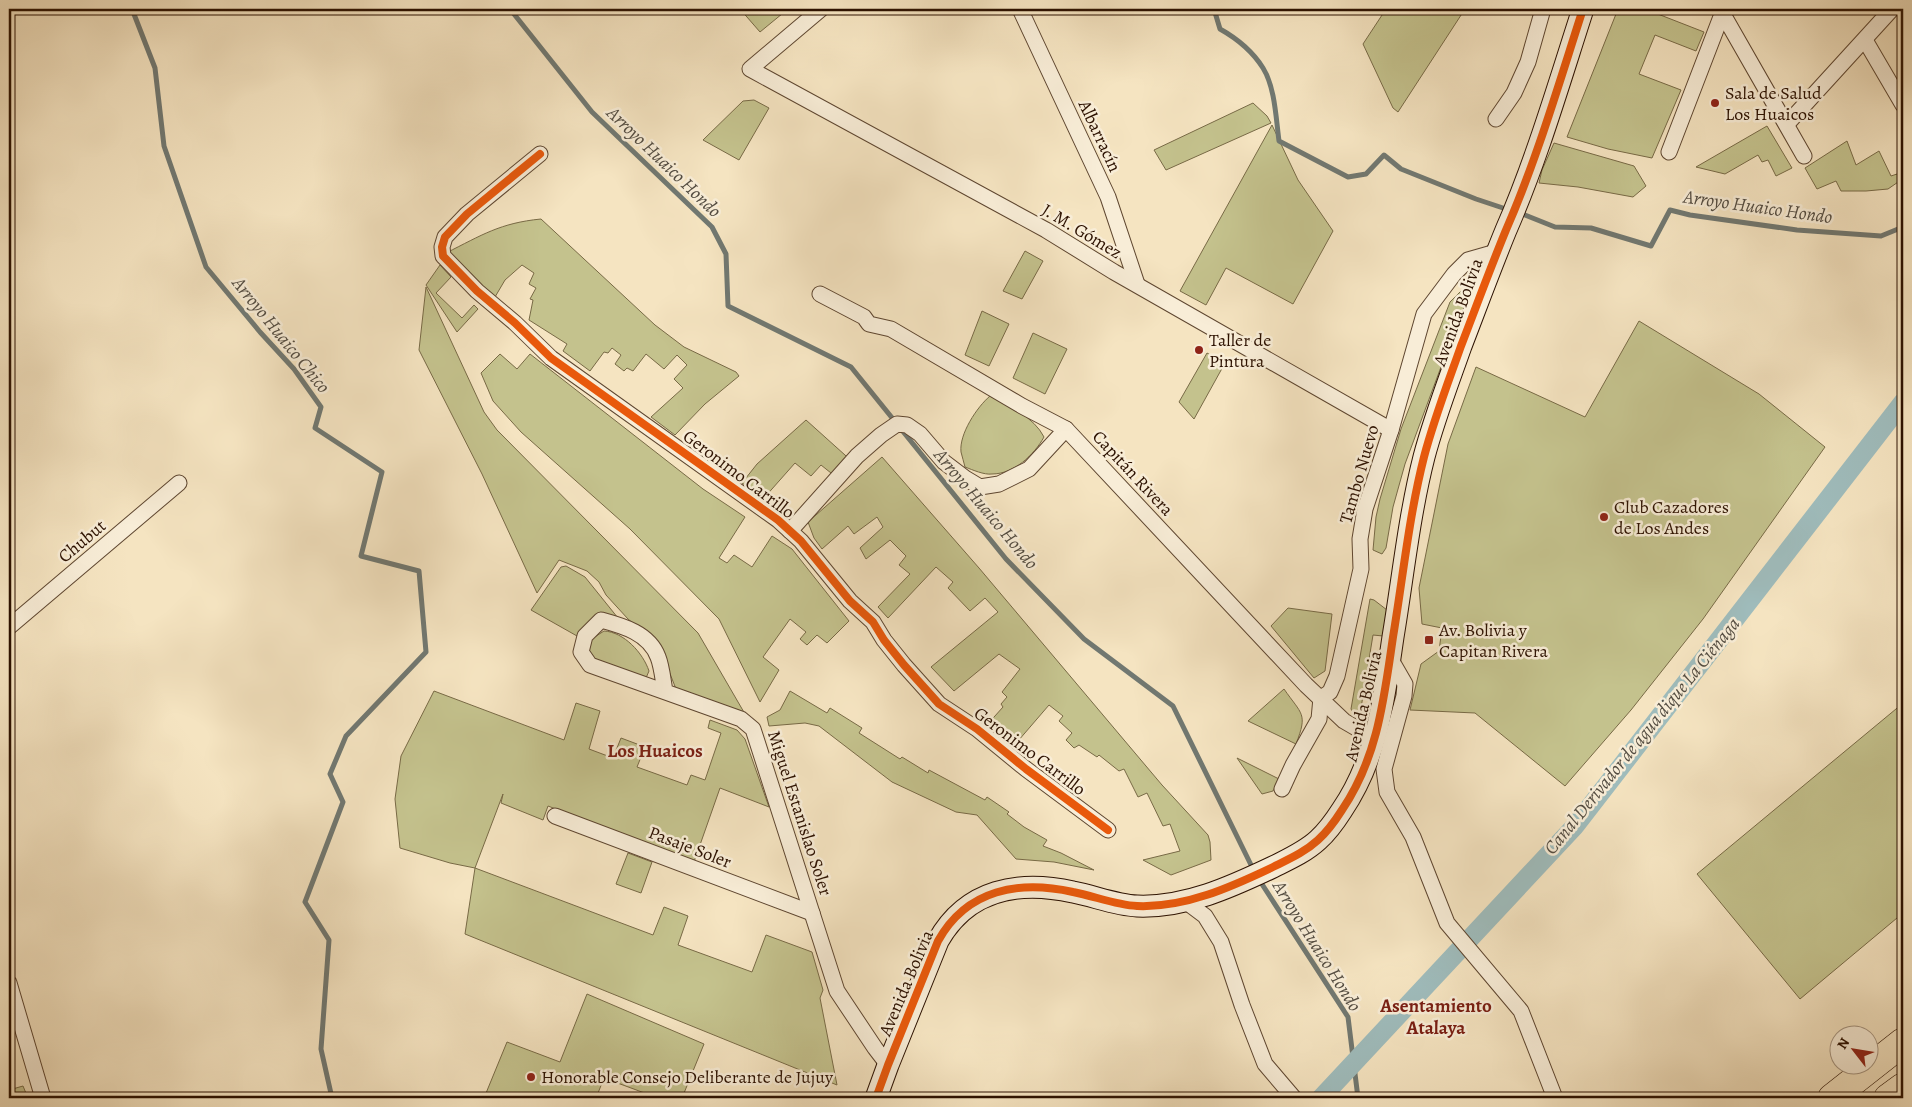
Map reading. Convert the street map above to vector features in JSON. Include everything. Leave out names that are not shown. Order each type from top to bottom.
[{"type":"highway","points":[[1832,1098],[1903,1042]]},
{"type":"highway","points":[[1888,1098],[1903,1086]]},
{"type":"street","name":"J. M. Gómez","points":[[821,9],[750,69],[1046,230],[1114,272],[1391,430]]},
{"type":"street","name":"Albarracín","points":[[1020,9],[1108,197],[1137,284]]},
{"type":"street","points":[[1496,119],[1514,93],[1528,62],[1543,9]]},
{"type":"street","name":"Avenida Bolivia","points":[[876,1098],[938,941],[954,918],[975,902],[1003,890],[1025,887],[1056,888],[1136,906],[1185,901],[1259,874],[1300,854],[1320,838],[1332,825],[1347,802],[1361,779],[1375,739],[1384,695],[1414,504],[1424,458],[1443,396],[1496,252],[1526,179],[1582,9]]},
{"type":"street","points":[[1788,124],[1892,9]]},
{"type":"street","points":[[1722,10],[1788,124],[1804,156]]},
{"type":"street","points":[[1669,152],[1722,10]]},
{"type":"street","points":[[1865,40],[1903,104]]},
{"type":"street","name":"Geronimo Carrillo","points":[[540,154],[468,214],[445,237],[442,247],[443,256],[477,291],[515,323],[551,358],[594,391],[675,445],[802,541],[850,601],[872,622],[904,665],[939,704],[977,729],[1026,769],[1108,830]]},
{"type":"street","name":"Tambo Nuevo","points":[[1320,698],[1330,692],[1337,676],[1360,569],[1360,539],[1365,509],[1391,430],[1424,314],[1454,274],[1468,260],[1496,252]]},
{"type":"street","name":"Capitán Rivera","points":[[820,294],[864,317],[869,324],[891,330],[1022,406],[1066,429],[1320,698],[1344,721],[1375,739]]},
{"type":"street","points":[[790,531],[857,456],[897,424],[907,425],[920,434],[944,462],[980,487],[999,484],[1029,469],[1066,429]]},
{"type":"street","name":"Chubut","points":[[9,628],[178,483]]},
{"type":"street","name":"Miguel Estanislao Soler","points":[[665,692],[658,656],[646,639],[628,628],[601,620],[585,636],[581,652],[590,665],[665,692],[741,719],[753,729],[837,992],[874,1048],[888,1064]]},
{"type":"street","points":[[1390,658],[1406,684],[1384,769],[1387,792],[1413,837],[1447,924],[1521,1011],[1555,1098]]},
{"type":"street","points":[[1282,789],[1319,719],[1320,698]]},
{"type":"street","name":"Pasaje Soler","points":[[555,816],[812,912]]},
{"type":"street","points":[[1185,901],[1205,916],[1221,942],[1242,1006],[1265,1064],[1294,1098]]},
{"type":"street","points":[[9,983],[43,1098]]},
{"type":"shaded area","points":[[740,9],[788,9],[760,32]]},
{"type":"shaded area","points":[[1386,9],[1465,9],[1398,112],[1393,108],[1363,44]]},
{"type":"shaded area","points":[[1618,9],[1645,9],[1704,32],[1696,51],[1655,35],[1639,74],[1681,90],[1652,158],[1608,149],[1567,137]]},
{"type":"shaded area","points":[[754,100],[769,108],[739,160],[703,140],[743,101]]},
{"type":"shaded area","points":[[1253,103],[1267,116],[1271,123],[1166,170],[1154,150]]},
{"type":"shaded area","points":[[1272,125],[1298,180],[1333,231],[1293,304],[1226,268],[1206,305],[1180,291]]},
{"type":"shaded area","points":[[1767,126],[1792,168],[1776,176],[1768,160],[1762,162],[1758,155],[1725,174],[1696,167]]},
{"type":"shaded area","points":[[1847,141],[1856,165],[1879,151],[1891,176],[1897,174],[1901,180],[1888,189],[1841,191],[1836,181],[1817,189],[1805,168]]},
{"type":"shaded area","points":[[1554,143],[1634,166],[1646,186],[1633,197],[1578,187],[1539,183],[1542,170]]},
{"type":"shaded area","points":[[541,219],[655,325],[684,347],[736,372],[739,376],[705,404],[675,435],[651,417],[683,388],[674,379],[687,365],[677,355],[664,369],[646,354],[633,371],[627,368],[624,371],[615,364],[621,355],[612,348],[608,353],[604,352],[590,371],[563,351],[567,344],[529,320],[533,300],[530,299],[536,288],[529,284],[534,273],[522,265],[505,280],[495,297],[446,253],[481,235],[502,227],[514,223]]},
{"type":"shaded area","points":[[1025,251],[1043,261],[1022,299],[1003,291]]},
{"type":"shaded area","points":[[440,265],[451,277],[436,293],[462,318],[474,305],[478,309],[457,332],[426,285]]},
{"type":"shaded area","points":[[426,287],[484,412],[497,430],[698,633],[745,714],[676,689],[665,661],[651,638],[628,619],[606,595],[599,582],[587,571],[559,560],[537,593],[482,474],[419,350]]},
{"type":"shaded area","points":[[1461,291],[1468,291],[1469,296],[1405,464],[1393,507],[1386,548],[1382,554],[1373,550],[1376,517],[1401,429],[1450,302]]},
{"type":"shaded area","points":[[982,311],[1009,324],[989,366],[965,355]]},
{"type":"shaded area","name":"Club Cazadores de Los Andes","points":[[1639,321],[1759,394],[1825,447],[1703,619],[1631,710],[1565,786],[1475,713],[1410,710],[1421,664],[1439,651],[1442,628],[1422,624],[1419,588],[1448,444],[1476,367],[1585,417]]},
{"type":"shaded area","points":[[1033,333],[1067,349],[1045,394],[1013,378]]},
{"type":"shaded area","points":[[1207,353],[1225,363],[1194,419],[1179,402]]},
{"type":"shaded area","points":[[500,354],[517,369],[530,354],[703,489],[745,517],[719,558],[727,563],[734,555],[752,567],[772,536],[792,549],[849,621],[827,643],[817,635],[807,645],[800,639],[806,632],[790,619],[763,657],[779,670],[760,702],[719,619],[630,529],[521,432],[493,401],[481,373]]},
{"type":"shaded area","points":[[990,396],[1028,418],[1044,437],[1023,462],[1008,471],[989,474],[965,467],[961,445],[970,421]]},
{"type":"shaded area","points":[[806,420],[855,464],[841,481],[821,465],[811,476],[795,463],[764,498],[742,483],[757,464]]},
{"type":"shaded area","points":[[882,457],[979,568],[1162,785],[1208,835],[1211,860],[1171,875],[1143,860],[1180,851],[1170,824],[1163,826],[1147,793],[1138,797],[1124,769],[1119,771],[1099,755],[1097,757],[1079,745],[1074,748],[1066,740],[1072,733],[1059,721],[1063,716],[1049,705],[1012,748],[986,726],[1003,707],[1001,704],[1007,697],[1002,692],[1020,669],[999,654],[954,691],[931,667],[998,612],[985,598],[970,611],[948,588],[953,582],[936,567],[888,618],[878,607],[910,574],[899,565],[906,556],[890,540],[866,559],[860,548],[883,527],[877,517],[854,534],[848,526],[822,549],[814,538],[808,522]]},
{"type":"shaded area","points":[[566,566],[585,577],[618,618],[585,627],[577,636],[531,610],[561,567]]},
{"type":"shaded area","points":[[1370,599],[1387,610],[1383,636],[1373,635],[1360,714],[1357,714],[1353,713],[1351,709]]},
{"type":"shaded area","points":[[1288,608],[1332,614],[1325,671],[1314,678],[1271,626]]},
{"type":"shaded area","points":[[604,631],[619,635],[632,645],[642,657],[649,671],[646,678],[593,658],[589,653],[590,640]]},
{"type":"shaded area","points":[[1284,689],[1301,715],[1302,726],[1296,744],[1248,721]]},
{"type":"shaded area","points":[[434,691],[564,740],[576,703],[600,711],[589,749],[613,758],[621,738],[645,747],[637,767],[687,785],[691,775],[705,780],[721,733],[708,728],[710,720],[737,730],[745,739],[769,807],[720,788],[694,862],[548,806],[543,820],[501,803],[503,794],[475,868],[450,863],[400,848],[395,799],[401,756]]},
{"type":"shaded area","points":[[790,691],[827,713],[830,708],[862,728],[859,733],[900,759],[902,757],[928,773],[929,770],[985,800],[987,797],[1009,812],[1007,814],[1024,827],[1047,840],[1043,846],[1094,870],[1054,862],[1016,859],[977,815],[956,812],[892,782],[819,726],[805,723],[769,726],[767,717],[780,710]]},
{"type":"shaded area","points":[[1902,704],[1903,913],[1800,999],[1697,874]]},
{"type":"shaded area","points":[[1237,758],[1279,779],[1273,791],[1262,794]]},
{"type":"shaded area","points":[[628,853],[652,862],[641,893],[616,884]]},
{"type":"shaded area","points":[[475,868],[653,935],[664,907],[688,916],[678,945],[752,972],[766,935],[812,952],[823,990],[820,998],[837,1085],[465,934]]},
{"type":"shaded area","points":[[587,994],[704,1044],[682,1098],[658,1098],[604,1078],[596,1098],[484,1098],[507,1042],[560,1062]]},
{"type":"shaded area","points":[[23,1086],[28,1098],[9,1098],[9,1090]]},
{"type":"waterway","name":"Arroyo Huaico Chico","points":[[132,9],[155,68],[164,146],[206,267],[260,332],[294,369],[321,407],[315,428],[382,472],[361,556],[419,571],[426,652],[346,736],[330,774],[343,802],[305,902],[329,940],[321,1049],[332,1098]]},
{"type":"waterway","name":"Arroyo Huaico Hondo","points":[[510,9],[592,112],[712,227],[726,254],[728,306],[851,367],[1006,559],[1084,639],[1173,706],[1254,871]]},
{"type":"waterway","name":"Arroyo Huaico Hondo","points":[[1214,9],[1220,29],[1249,51],[1259,62],[1267,76],[1274,103],[1279,141],[1348,177],[1366,174],[1384,155],[1401,169],[1509,210]]},
{"type":"waterway","name":"Arroyo Huaico Hondo","points":[[1520,213],[1555,227],[1591,228],[1651,246],[1670,210],[1690,215],[1797,230],[1881,236],[1903,227]]},
{"type":"waterway","name":"Canal Derivador de agua dique La Ciénaga","points":[[1321,1098],[1575,826],[1903,402]]},
{"type":"waterway","name":"Arroyo Huaico Hondo","points":[[1258,878],[1348,1017],[1358,1098]]},
{"type":"cycle path","points":[[876,1098],[938,941],[950,923],[979,899],[996,893],[1033,887],[1073,892],[1137,906],[1173,904],[1190,900],[1241,882],[1297,855],[1322,837],[1339,814],[1364,769],[1378,726],[1410,524],[1428,443],[1461,346],[1538,148],[1583,9]]},
{"type":"cycle path","points":[[540,154],[467,214],[445,237],[442,247],[443,256],[477,291],[515,323],[551,358],[778,520],[801,541],[850,601],[873,622],[884,640],[904,665],[939,704],[977,729],[1026,769],[1108,830]]},
{"type":"place","name":"Sala de Salud Los Huaicos","points":[[1715,103]]},
{"type":"place","name":"Taller de Pintura","points":[[1199,350]]},
{"type":"place","name":"Club Cazadores de Los Andes","points":[[1604,517]]},
{"type":"place","name":"Av. Bolivia y Capitan Rivera","points":[[1429,640]]},
{"type":"place","name":"Honorable Consejo Deliberante de Jujuy","points":[[531,1077]]},
{"type":"district","name":"Los Huaicos","points":[[655,751]]},
{"type":"district","name":"Asentamiento Atalaya","points":[[1436,1017]]}]
